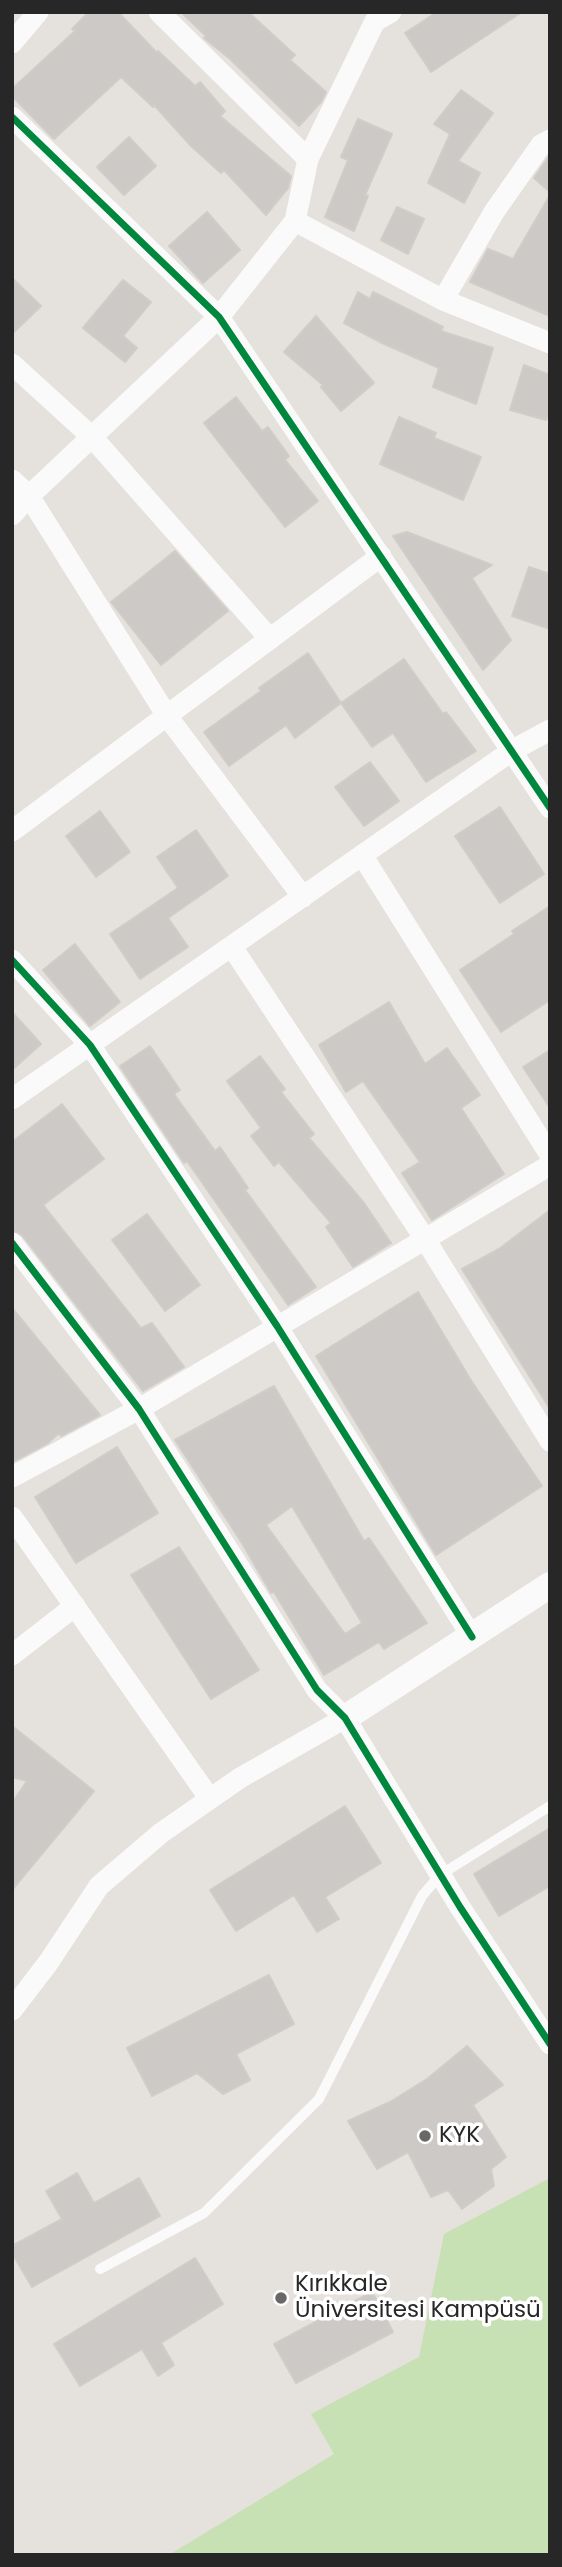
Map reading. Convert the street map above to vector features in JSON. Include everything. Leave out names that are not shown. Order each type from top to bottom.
[{"type":"street","points":[[12,43],[38,12]]},
{"type":"street","points":[[159,12],[308,159]]},
{"type":"street","points":[[12,515],[219,317],[295,221],[308,159],[378,15]]},
{"type":"street","points":[[12,117],[219,317],[550,808]]},
{"type":"street","points":[[443,300],[494,212],[541,145],[550,140]]},
{"type":"street","points":[[295,221],[443,300],[550,343]]},
{"type":"street","points":[[12,364],[92,437],[270,639]]},
{"type":"street","points":[[12,480],[29,496],[167,716],[303,897]]},
{"type":"street","points":[[12,831],[381,556]]},
{"type":"street","points":[[12,1099],[513,750],[550,730]]},
{"type":"street","points":[[362,855],[550,1155]]},
{"type":"street","points":[[232,947],[425,1239],[550,1441]]},
{"type":"street","points":[[12,960],[90,1045],[278,1326],[472,1637]]},
{"type":"street","points":[[12,1477],[139,1409],[550,1165]]},
{"type":"street","points":[[12,1243],[139,1409],[317,1690],[345,1718],[440,1875],[550,2044]]},
{"type":"street","points":[[12,1517],[210,1799]]},
{"type":"street","points":[[12,2010],[48,1963],[99,1886],[161,1833],[240,1778],[345,1718],[550,1585]]},
{"type":"street","points":[[12,1655],[75,1606]]},
{"type":"lane","points":[[100,2269],[204,2213],[319,2099],[422,1896],[440,1875],[550,1806]]},
{"type":"green space","points":[[550,2178],[550,2555],[169,2555],[334,2454],[311,2414],[419,2357],[444,2234]]},
{"type":"building","points":[[89,12],[118,12],[157,53],[158,51],[195,86],[200,82],[225,111],[220,116],[291,176],[288,188],[266,215],[224,170],[221,173],[191,146],[154,105],[153,107],[121,77],[54,139],[12,96],[12,89],[75,31],[72,29]]},
{"type":"building","points":[[181,12],[248,12],[295,55],[290,60],[326,92],[321,102],[299,126],[229,58],[204,38],[206,36]]},
{"type":"building","points":[[437,12],[522,12],[431,72],[405,33]]},
{"type":"building","points":[[461,90],[493,113],[458,161],[480,173],[464,203],[428,183],[450,134],[434,124]]},
{"type":"building","points":[[358,119],[392,134],[365,195],[368,196],[354,231],[325,217],[348,160],[341,157]]},
{"type":"building","points":[[129,137],[156,166],[124,195],[97,167]]},
{"type":"building","points":[[550,155],[550,192],[534,178]]},
{"type":"building","points":[[550,195],[550,316],[470,282],[488,249],[513,259]]},
{"type":"building","points":[[397,207],[424,219],[408,254],[381,240]]},
{"type":"building","points":[[207,212],[240,250],[203,283],[169,246]]},
{"type":"building","points":[[12,278],[41,306],[12,334]]},
{"type":"building","points":[[123,280],[151,302],[123,336],[137,348],[125,362],[83,328]]},
{"type":"building","points":[[358,292],[370,299],[373,292],[443,327],[441,331],[493,348],[476,404],[433,387],[439,368],[344,323]]},
{"type":"building","points":[[316,316],[374,383],[341,411],[321,387],[323,385],[284,352]]},
{"type":"building","points":[[524,365],[550,375],[550,411],[546,420],[510,410]]},
{"type":"building","points":[[236,397],[262,431],[268,427],[289,456],[285,460],[318,501],[285,527],[204,423]]},
{"type":"building","points":[[399,417],[436,433],[434,438],[481,457],[463,500],[380,464]]},
{"type":"building","points":[[407,532],[492,565],[472,578],[511,640],[483,670],[393,536]]},
{"type":"building","points":[[175,551],[228,611],[161,665],[111,602]]},
{"type":"building","points":[[529,567],[550,574],[550,629],[512,616]]},
{"type":"building","points":[[308,653],[341,703],[295,738],[286,725],[229,766],[204,732]]},
{"type":"building","points":[[404,659],[443,714],[446,712],[476,751],[426,782],[393,733],[372,747],[341,703]]},
{"type":"building","points":[[370,762],[399,801],[364,826],[335,787]]},
{"type":"building","points":[[500,807],[544,874],[500,903],[455,836]]},
{"type":"building","points":[[100,811],[130,852],[96,877],[66,836]]},
{"type":"building","points":[[196,830],[228,876],[168,918],[188,947],[140,979],[110,934],[178,888],[157,857]]},
{"type":"building","points":[[550,906],[550,1000],[501,1032],[460,970]]},
{"type":"building","points":[[75,944],[120,1002],[90,1026],[43,970]]},
{"type":"building","points":[[389,1002],[425,1064],[447,1048],[480,1095],[461,1108],[504,1174],[432,1220],[402,1173],[420,1162],[363,1081],[346,1092],[319,1045]]},
{"type":"building","points":[[12,1012],[41,1044],[12,1070]]},
{"type":"building","points":[[150,1046],[180,1090],[174,1094],[215,1151],[220,1147],[248,1188],[245,1190],[316,1287],[288,1305],[187,1161],[184,1163],[120,1066]]},
{"type":"building","points":[[550,1050],[550,1108],[523,1067]]},
{"type":"building","points":[[260,1056],[285,1089],[281,1092],[314,1134],[309,1138],[364,1203],[391,1243],[353,1267],[326,1227],[331,1223],[279,1162],[274,1166],[251,1136],[261,1128],[227,1081]]},
{"type":"building","points":[[62,1104],[104,1159],[43,1205],[141,1328],[152,1323],[184,1367],[143,1391],[22,1235],[12,1230],[12,1142]]},
{"type":"building","points":[[550,1210],[550,1409],[462,1269],[499,1249]]},
{"type":"building","points":[[147,1214],[200,1285],[165,1311],[112,1240]]},
{"type":"building","points":[[418,1292],[472,1382],[542,1486],[436,1555],[316,1356]]},
{"type":"building","points":[[12,1308],[100,1415],[61,1436],[59,1433],[48,1443],[12,1462]]},
{"type":"building","points":[[274,1386],[364,1541],[369,1538],[427,1623],[384,1649],[379,1642],[324,1675],[274,1592],[271,1593],[175,1440]],"holes":[[[292,1506],[362,1623],[345,1634],[266,1525]]]},
{"type":"building","points":[[117,1447],[158,1513],[76,1563],[35,1497]]},
{"type":"building","points":[[179,1547],[259,1670],[211,1699],[131,1575]]},
{"type":"building","points":[[12,1726],[94,1791],[12,1890],[12,1803],[27,1781],[12,1777]]},
{"type":"building","points":[[345,1806],[381,1863],[325,1897],[339,1919],[317,1932],[294,1895],[236,1931],[210,1890]]},
{"type":"building","points":[[550,1828],[550,1886],[499,1916],[474,1874]]},
{"type":"building","points":[[269,1975],[294,2024],[236,2054],[250,2080],[223,2094],[197,2073],[152,2096],[127,2048]]},
{"type":"building","name":"KYK","points":[[467,2046],[503,2085],[473,2105],[506,2157],[491,2169],[494,2186],[462,2209],[448,2190],[431,2197],[408,2152],[377,2169],[348,2121],[390,2102],[427,2079]]},
{"type":"building","points":[[77,2173],[94,2203],[139,2178],[160,2216],[32,2287],[12,2253],[12,2246],[62,2219],[46,2191]]},
{"type":"building","points":[[195,2258],[223,2304],[161,2343],[174,2365],[158,2376],[142,2349],[80,2386],[54,2344]]},
{"type":"building","points":[[372,2292],[393,2332],[296,2383],[274,2344]]},
{"type":"cycle path","points":[[12,117],[219,317],[550,808]]},
{"type":"cycle path","points":[[12,960],[90,1045],[277,1326],[472,1637]]},
{"type":"cycle path","points":[[12,1243],[139,1409],[317,1690],[345,1718],[460,1907],[550,2044]]},
{"type":"place","name":"KYK","points":[[425,2136]]},
{"type":"place","name":"Kırıkkale Üniversitesi Kampüsü","points":[[281,2298]]}]
